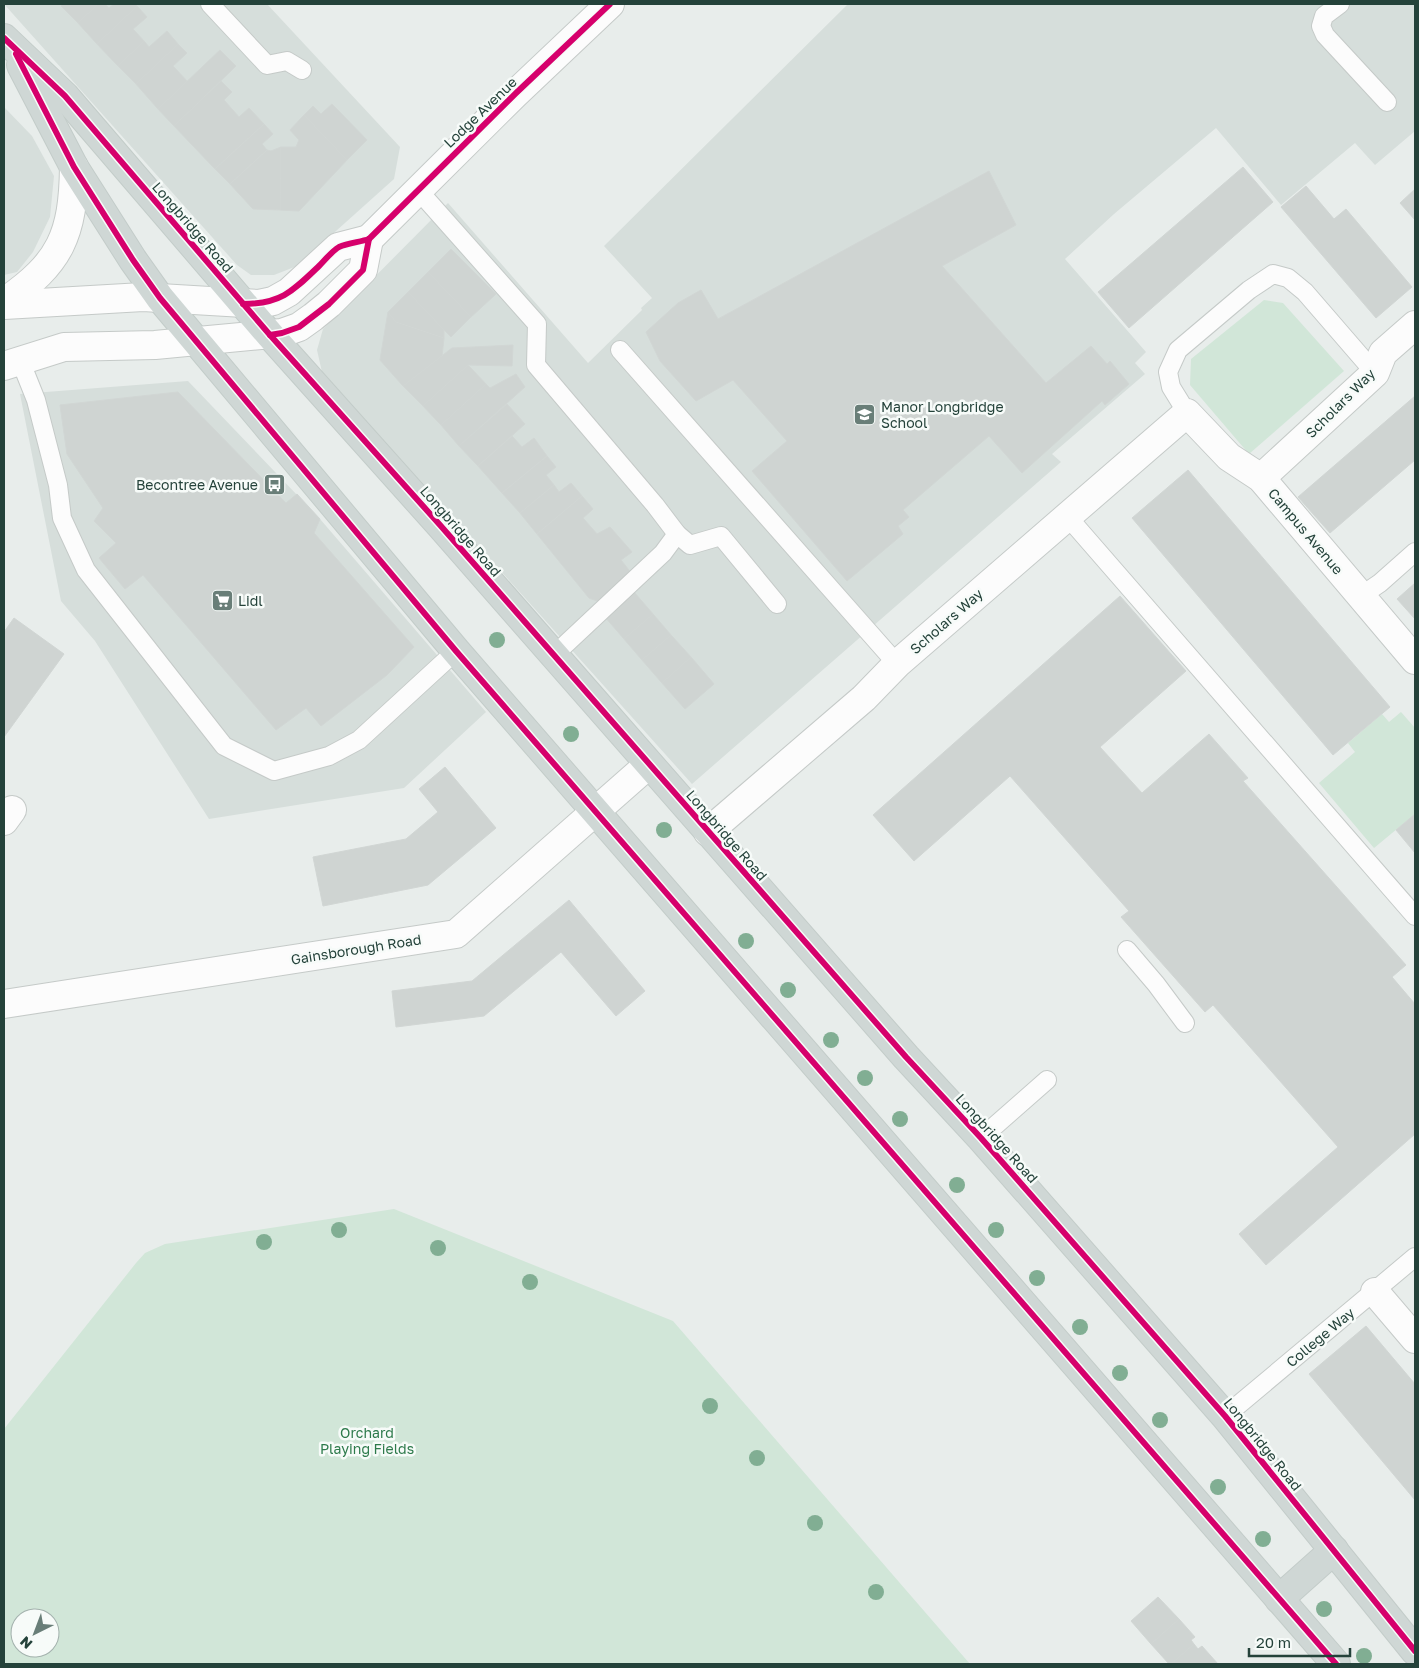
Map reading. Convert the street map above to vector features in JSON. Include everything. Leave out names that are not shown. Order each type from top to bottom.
[{"type":"main road","name":"Longbridge Road","points":[[7,42],[74,166],[133,260],[160,298],[456,651],[1336,1664]]},
{"type":"main road","name":"Longbridge Road","points":[[7,42],[65,96],[242,304],[440,525],[648,765],[906,1057],[981,1138],[1225,1416],[1415,1651]]},
{"type":"main road","points":[[1279,1599],[1334,1550]]},
{"type":"street","name":"Lodge Avenue","points":[[369,239],[610,4]]},
{"type":"street","points":[[4,303],[37,276],[51,261],[60,246],[72,206],[74,166]]},
{"type":"street","points":[[4,303],[160,298],[259,304],[273,301],[289,292],[338,247],[369,239],[363,270],[329,304],[299,327],[270,335],[155,345],[64,347],[12,362]]},
{"type":"street","name":"Scholars Way","points":[[1261,478],[1374,373],[1383,352],[1415,325]]},
{"type":"street","name":"Scholars Way","points":[[708,832],[864,698],[897,664],[1187,413]]},
{"type":"street","name":"Campus Avenue","points":[[1187,413],[1228,457],[1261,478],[1415,660]]},
{"type":"street","name":"Gainsborough Road","points":[[4,1004],[456,934],[648,765]]},
{"type":"street","points":[[1375,1292],[1415,1339]]},
{"type":"lane","points":[[210,4],[267,65],[287,61],[302,70]]},
{"type":"lane","points":[[1340,4],[1324,16],[1321,26],[1325,35],[1387,102]]},
{"type":"lane","points":[[418,190],[537,324],[536,365],[678,534],[690,545],[721,536],[777,604]]},
{"type":"lane","points":[[1187,413],[1171,388],[1168,372],[1178,350],[1249,290],[1272,274],[1288,278],[1305,292],[1374,373]]},
{"type":"lane","points":[[620,350],[897,664]]},
{"type":"lane","points":[[12,362],[36,400],[58,485],[62,518],[86,570],[224,746],[274,771],[329,756],[359,740],[456,651]]},
{"type":"lane","points":[[1067,516],[1415,916]]},
{"type":"lane","points":[[553,656],[663,553],[678,534]]},
{"type":"lane","points":[[1361,596],[1380,583],[1415,552]]},
{"type":"lane","points":[[1127,950],[1156,984],[1185,1023]]},
{"type":"lane","points":[[981,1138],[1048,1080]]},
{"type":"lane","name":"College Way","points":[[1225,1416],[1415,1257]]},
{"type":"shaded area","points":[[4,4],[267,4],[400,147],[394,179],[297,266],[274,275],[251,275],[237,265]]},
{"type":"shaded area","name":"Manor Longbridge School","points":[[848,4],[1415,4],[1415,131],[1375,165],[1355,143],[1281,205],[1216,128],[1114,214],[1065,259],[1146,352],[1135,363],[1145,374],[1052,454],[1061,462],[692,784],[322,372],[317,350],[323,329],[448,203],[588,363],[652,298],[604,246]]},
{"type":"shaded area","points":[[4,107],[32,136],[54,176],[50,217],[33,252],[17,272],[4,275]]},
{"type":"shaded area","points":[[188,381],[320,519],[486,712],[404,788],[209,819],[95,641],[61,601],[20,394]]},
{"type":"green space","points":[[1264,300],[1283,303],[1344,371],[1249,454],[1190,385],[1191,359]]},
{"type":"green space","points":[[1401,712],[1415,728],[1415,814],[1374,848],[1319,783],[1355,752],[1348,743],[1382,714],[1389,722]]},
{"type":"green space","name":"Orchard Playing Fields","points":[[394,1209],[673,1321],[970,1664],[4,1664],[4,1429],[145,1253],[165,1244]]},
{"type":"building","points":[[63,4],[98,4],[78,23],[61,6]]},
{"type":"building","points":[[98,4],[105,4],[109,8],[114,4],[134,4],[137,6],[97,44],[78,23]]},
{"type":"building","points":[[137,6],[147,17],[133,29],[144,41],[118,66],[97,44]]},
{"type":"building","points":[[167,31],[178,44],[136,84],[118,66],[144,41],[149,47]]},
{"type":"building","points":[[178,44],[187,53],[173,66],[187,81],[158,109],[136,84]]},
{"type":"building","points":[[220,50],[236,66],[174,126],[158,109]]},
{"type":"building","points":[[221,81],[232,92],[224,100],[239,117],[249,108],[264,124],[215,169],[174,126]]},
{"type":"building","points":[[332,104],[367,140],[347,160],[304,115],[313,106],[321,114]]},
{"type":"building","points":[[304,115],[347,160],[299,211],[280,210],[281,147],[296,147],[299,140],[290,130]]},
{"type":"building","points":[[264,124],[273,134],[262,144],[267,150],[230,184],[215,169]]},
{"type":"building","points":[[281,147],[280,210],[253,209],[230,184],[267,150],[271,151]]},
{"type":"building","points":[[1243,167],[1273,202],[1129,328],[1098,292]]},
{"type":"building","points":[[989,171],[1016,225],[942,266],[1046,383],[1091,346],[1107,364],[1110,361],[1129,384],[1105,405],[1102,401],[1022,473],[989,436],[903,510],[909,517],[898,526],[903,534],[847,581],[752,471],[787,441],[733,380],[696,401],[660,361],[646,332],[678,303],[701,290],[718,319]]},
{"type":"building","points":[[1306,186],[1334,219],[1346,209],[1412,287],[1376,318],[1281,207]]},
{"type":"building","points":[[1415,189],[1415,220],[1400,203]]},
{"type":"building","points":[[451,249],[496,294],[471,317],[428,272]]},
{"type":"building","points":[[428,272],[471,317],[451,337],[408,292]]},
{"type":"building","points":[[408,292],[444,330],[444,338],[396,322],[388,312]]},
{"type":"building","points":[[388,312],[396,322],[444,338],[442,356],[403,386],[380,360]]},
{"type":"building","points":[[513,345],[512,366],[468,365],[423,406],[403,386],[452,348]]},
{"type":"building","points":[[468,365],[486,384],[441,425],[423,406]]},
{"type":"building","points":[[516,374],[525,387],[459,446],[441,425],[486,384],[490,388]]},
{"type":"building","points":[[178,392],[286,503],[297,494],[320,519],[314,533],[414,647],[387,675],[321,726],[306,708],[276,730],[143,575],[125,589],[99,558],[116,543],[94,521],[103,508],[67,454],[60,405]]},
{"type":"building","points":[[1415,396],[1415,460],[1330,533],[1298,497]]},
{"type":"building","points":[[507,404],[525,424],[478,466],[459,446]]},
{"type":"building","points":[[512,436],[522,447],[534,438],[547,456],[502,493],[478,466]]},
{"type":"building","points":[[547,456],[556,467],[546,475],[554,485],[520,513],[502,493]]},
{"type":"building","points":[[1188,470],[1390,707],[1333,755],[1132,518]]},
{"type":"building","points":[[571,483],[582,496],[537,534],[520,513],[554,485],[559,492]]},
{"type":"building","points":[[582,496],[593,509],[583,518],[597,534],[610,527],[632,552],[621,560],[632,574],[600,602],[589,598],[537,534]]},
{"type":"building","points":[[1415,583],[1415,619],[1397,599]]},
{"type":"building","points":[[634,592],[653,614],[624,639],[605,617]]},
{"type":"building","points":[[1120,596],[1186,671],[1100,747],[1142,793],[1209,734],[1248,778],[1243,781],[1406,965],[1392,977],[1415,1004],[1415,1134],[1266,1265],[1239,1234],[1338,1147],[1213,1005],[1205,1012],[1121,917],[1129,911],[1010,776],[914,861],[873,815]]},
{"type":"building","points":[[653,614],[671,635],[642,660],[624,639]]},
{"type":"building","points":[[14,618],[64,654],[4,737],[4,632]]},
{"type":"building","points":[[671,635],[691,657],[662,683],[642,660]]},
{"type":"building","points":[[691,657],[714,684],[685,709],[662,683]]},
{"type":"building","points":[[445,767],[496,828],[428,885],[323,906],[313,857],[406,839],[438,812],[419,789]]},
{"type":"building","points":[[1415,814],[1415,853],[1396,830]]},
{"type":"building","points":[[569,900],[645,991],[616,1016],[561,952],[484,1016],[396,1027],[392,991],[472,981]]},
{"type":"building","points":[[1366,1326],[1415,1384],[1415,1500],[1309,1374]]},
{"type":"building","points":[[1158,1597],[1179,1619],[1151,1644],[1131,1621]]},
{"type":"building","points":[[1179,1619],[1195,1637],[1191,1640],[1194,1644],[1169,1664],[1151,1644]]},
{"type":"building","points":[[1194,1644],[1198,1649],[1202,1646],[1218,1664],[1171,1664]]},
{"type":"cycle path","points":[[369,239],[515,94],[610,4]]},
{"type":"cycle path","points":[[4,38],[65,96],[270,335],[440,525],[906,1057],[981,1138],[1225,1416],[1415,1651]]},
{"type":"cycle path","points":[[16,54],[74,167],[133,260],[160,298],[456,651],[1336,1664]]},
{"type":"cycle path","points":[[243,304],[267,302],[277,299],[294,289],[339,247],[369,239]]},
{"type":"cycle path","points":[[270,335],[299,327],[329,304],[363,270],[369,239]]},
{"type":"place","name":"Manor Longbridge School","points":[[865,414]]},
{"type":"place","name":"Becontree Avenue","points":[[274,484]]},
{"type":"place","name":"Lidl","points":[[222,600]]}]
